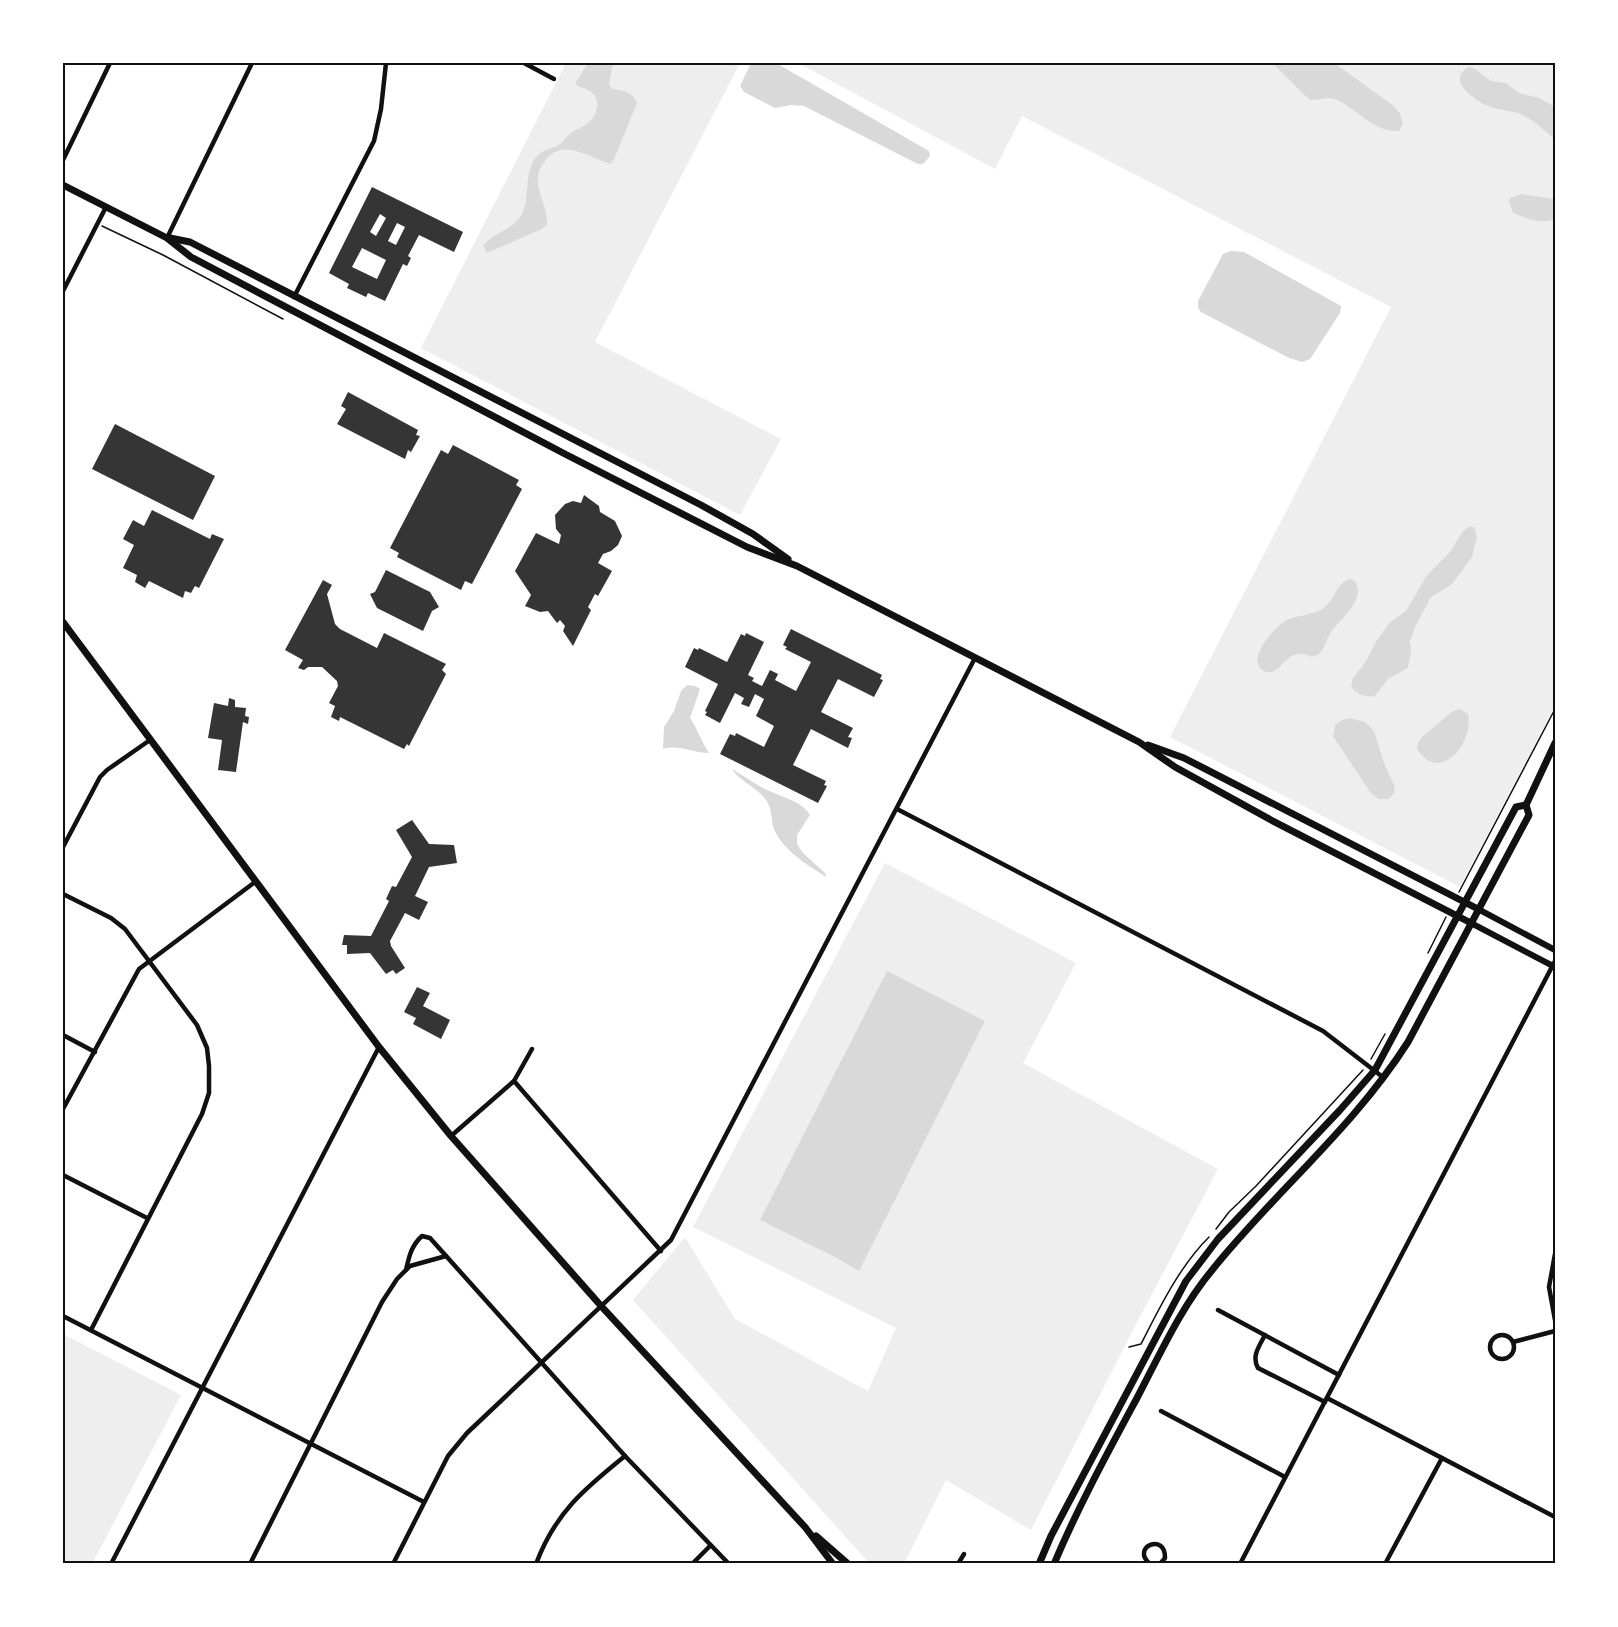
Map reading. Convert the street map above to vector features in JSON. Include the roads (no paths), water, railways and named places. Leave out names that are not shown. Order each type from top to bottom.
[{"type":"main road","points":[[63,185],[167,238],[191,257],[477,409],[747,547],[797,566],[1139,742],[1184,758],[1478,909]]},
{"type":"main road","points":[[167,238],[190,243],[701,505],[753,534],[797,566]]},
{"type":"main road","points":[[63,622],[255,882],[380,1047],[451,1136],[602,1306],[805,1527],[833,1564]]},
{"type":"main road","points":[[1139,742],[1175,767],[1271,820],[1471,923]]},
{"type":"main road","points":[[1054,1564],[1147,1379],[1200,1286],[1228,1251],[1350,1118],[1384,1078],[1408,1042],[1529,814],[1526,805],[1555,743]]},
{"type":"main road","points":[[1040,1564],[1051,1536],[1185,1281],[1218,1239],[1341,1110],[1375,1070],[1516,807],[1526,805]]},
{"type":"main road","points":[[805,1527],[848,1564]]},
{"type":"street","points":[[63,160],[110,63]]},
{"type":"street","points":[[167,238],[252,63]]},
{"type":"street","points":[[294,297],[374,141],[381,109],[386,63]]},
{"type":"street","points":[[524,63],[554,79]]},
{"type":"street","points":[[63,291],[106,207]]},
{"type":"street","points":[[393,1564],[448,1456],[467,1433],[671,1240],[975,658]]},
{"type":"street","points":[[63,847],[100,777],[150,740]]},
{"type":"street","points":[[897,808],[1323,1031],[1384,1078]]},
{"type":"street","points":[[63,1109],[139,969],[255,882]]},
{"type":"street","points":[[63,894],[125,929],[197,1025],[207,1048],[209,1066],[209,1093],[202,1114],[91,1330]]},
{"type":"street","points":[[1478,909],[1555,950]]},
{"type":"street","points":[[1240,1564],[1554,964],[1471,923]]},
{"type":"street","points":[[63,1035],[95,1052]]},
{"type":"street","points":[[111,1564],[380,1047]]},
{"type":"street","points":[[451,1136],[514,1082],[532,1049]]},
{"type":"street","points":[[514,1082],[661,1251]]},
{"type":"street","points":[[63,1175],[147,1218]]},
{"type":"street","points":[[406,1270],[410,1251],[422,1236],[430,1238],[625,1456],[729,1564]]},
{"type":"street","points":[[1555,1254],[1549,1287],[1555,1320]]},
{"type":"street","points":[[250,1564],[382,1302],[397,1279],[410,1266],[446,1256]]},
{"type":"street","points":[[1218,1311],[1339,1375]]},
{"type":"street","points":[[63,1316],[424,1502]]},
{"type":"street","points":[[1513,1342],[1555,1330]]},
{"type":"street","points":[[1265,1335],[1256,1354],[1258,1368],[1443,1458],[1555,1517]]},
{"type":"street","points":[[1504,1335],[1513,1342],[1514,1349],[1508,1358],[1497,1359],[1491,1353],[1491,1342],[1496,1336],[1504,1335]]},
{"type":"street","points":[[1161,1412],[1285,1477]]},
{"type":"street","points":[[536,1564],[544,1542],[565,1511],[582,1491],[625,1456]]},
{"type":"street","points":[[1385,1564],[1443,1458]]},
{"type":"street","points":[[1149,1564],[1145,1560],[1144,1553],[1147,1546],[1154,1544],[1161,1546],[1165,1551],[1165,1558],[1160,1564]]},
{"type":"street","points":[[692,1564],[710,1546]]},
{"type":"street","points":[[958,1564],[964,1554]]}]
